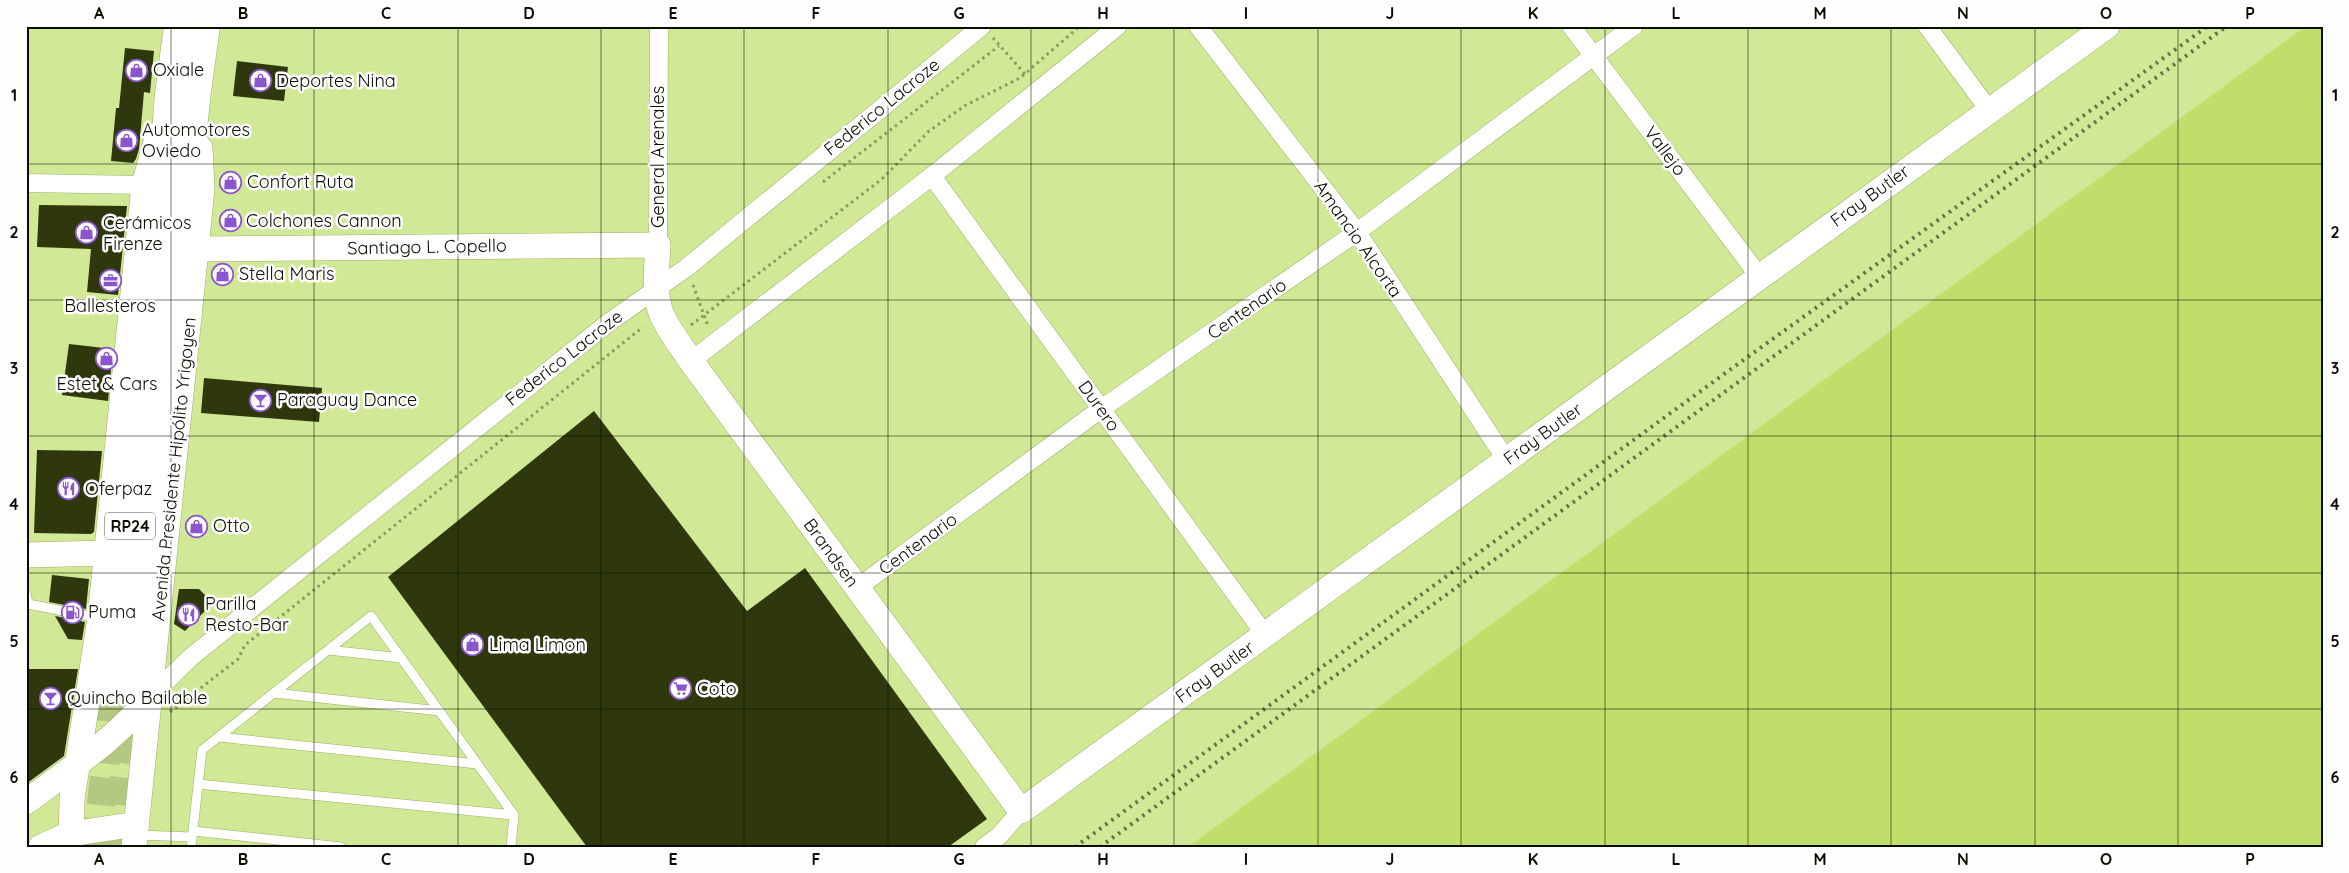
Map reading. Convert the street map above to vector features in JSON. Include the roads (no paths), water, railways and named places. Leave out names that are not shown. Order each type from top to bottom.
[{"type":"main road","name":"Avenida Presidente Hipólito Yrigoyen","points":[[133,691],[147,364],[169,94],[178,26]]},
{"type":"main road","name":"Avenida Presidente Hipólito Yrigoyen","points":[[133,691],[197,91],[206,26]]},
{"type":"street","name":"General Arenales","points":[[657,287],[660,26]]},
{"type":"street","points":[[691,361],[932,176],[1118,26]]},
{"type":"street","name":"Amancio Alcorta","points":[[1198,26],[1358,232],[1507,461]]},
{"type":"street","name":"Vallejo","points":[[1571,26],[1759,276]]},
{"type":"street","name":"Centenario","points":[[858,588],[1101,409],[1358,232],[1634,26]]},
{"type":"street","points":[[1928,26],[1989,110]]},
{"type":"street","name":"Fray Butler","points":[[984,847],[999,836],[1021,811],[1266,636],[1759,276],[2107,26]]},
{"type":"street","name":"Federico Lacroze","points":[[133,691],[191,657],[600,329],[686,268],[978,30]]},
{"type":"street","name":"Avenida Presidente Hipólito Yrigoyen","points":[[136,835],[133,691],[196,249],[202,188],[197,91]]},
{"type":"street","name":"Avenida Presidente Hipólito Yrigoyen","points":[[70,840],[76,765],[100,618],[144,185],[169,94]]},
{"type":"street","name":"Durero","points":[[932,176],[1266,636]]},
{"type":"street","points":[[26,183],[144,185]]},
{"type":"street","name":"Santiago L. Copello","points":[[196,249],[658,245]]},
{"type":"street","name":"Brandsen","points":[[657,287],[661,313],[691,361],[1021,811]]},
{"type":"street","points":[[26,554],[106,553]]},
{"type":"street","points":[[26,802],[76,765],[124,725],[133,691]]},
{"type":"street","points":[[41,847],[70,840],[136,835]]},
{"type":"lane","points":[[26,593],[28,604],[100,618]]},
{"type":"lane","points":[[192,838],[202,750],[371,616],[514,815],[511,847]]},
{"type":"lane","points":[[328,650],[401,658]]},
{"type":"lane","points":[[274,694],[440,711]]},
{"type":"lane","points":[[219,737],[478,764]]},
{"type":"lane","points":[[198,784],[514,815]]},
{"type":"lane","points":[[136,835],[342,847]]},
{"type":"tunnel","points":[[96,847],[114,688]]},
{"type":"tunnel","points":[[116,847],[132,702]]},
{"type":"railway","points":[[1075,847],[1731,369],[2208,26]]},
{"type":"railway","points":[[1100,847],[2227,26]]},
{"type":"place","name":"Oxiale","points":[[137,70]]},
{"type":"place","name":"Deportes Nina","points":[[260,81]]},
{"type":"place","name":"Automotores Oviedo","points":[[126,140]]},
{"type":"place","name":"Confort Ruta","points":[[231,182]]},
{"type":"place","name":"Colchones Cannon","points":[[230,221]]},
{"type":"place","name":"Cerámicos Firenze","points":[[87,233]]},
{"type":"place","name":"Stella Maris","points":[[223,274]]},
{"type":"place","name":"Ballesteros","points":[[110,281]]},
{"type":"place","name":"Estet & Cars","points":[[107,359]]},
{"type":"place","name":"Paraguay Dance","points":[[261,400]]},
{"type":"place","name":"Oferpaz","points":[[69,489]]},
{"type":"place","name":"Otto","points":[[197,526]]},
{"type":"place","name":"Puma","points":[[72,612]]},
{"type":"place","name":"Parilla Resto-Bar","points":[[189,614]]},
{"type":"place","name":"Lima Limon","points":[[473,645]]},
{"type":"place","name":"Coto","points":[[681,689]]},
{"type":"place","name":"Quincho Bailable","points":[[51,698]]}]
